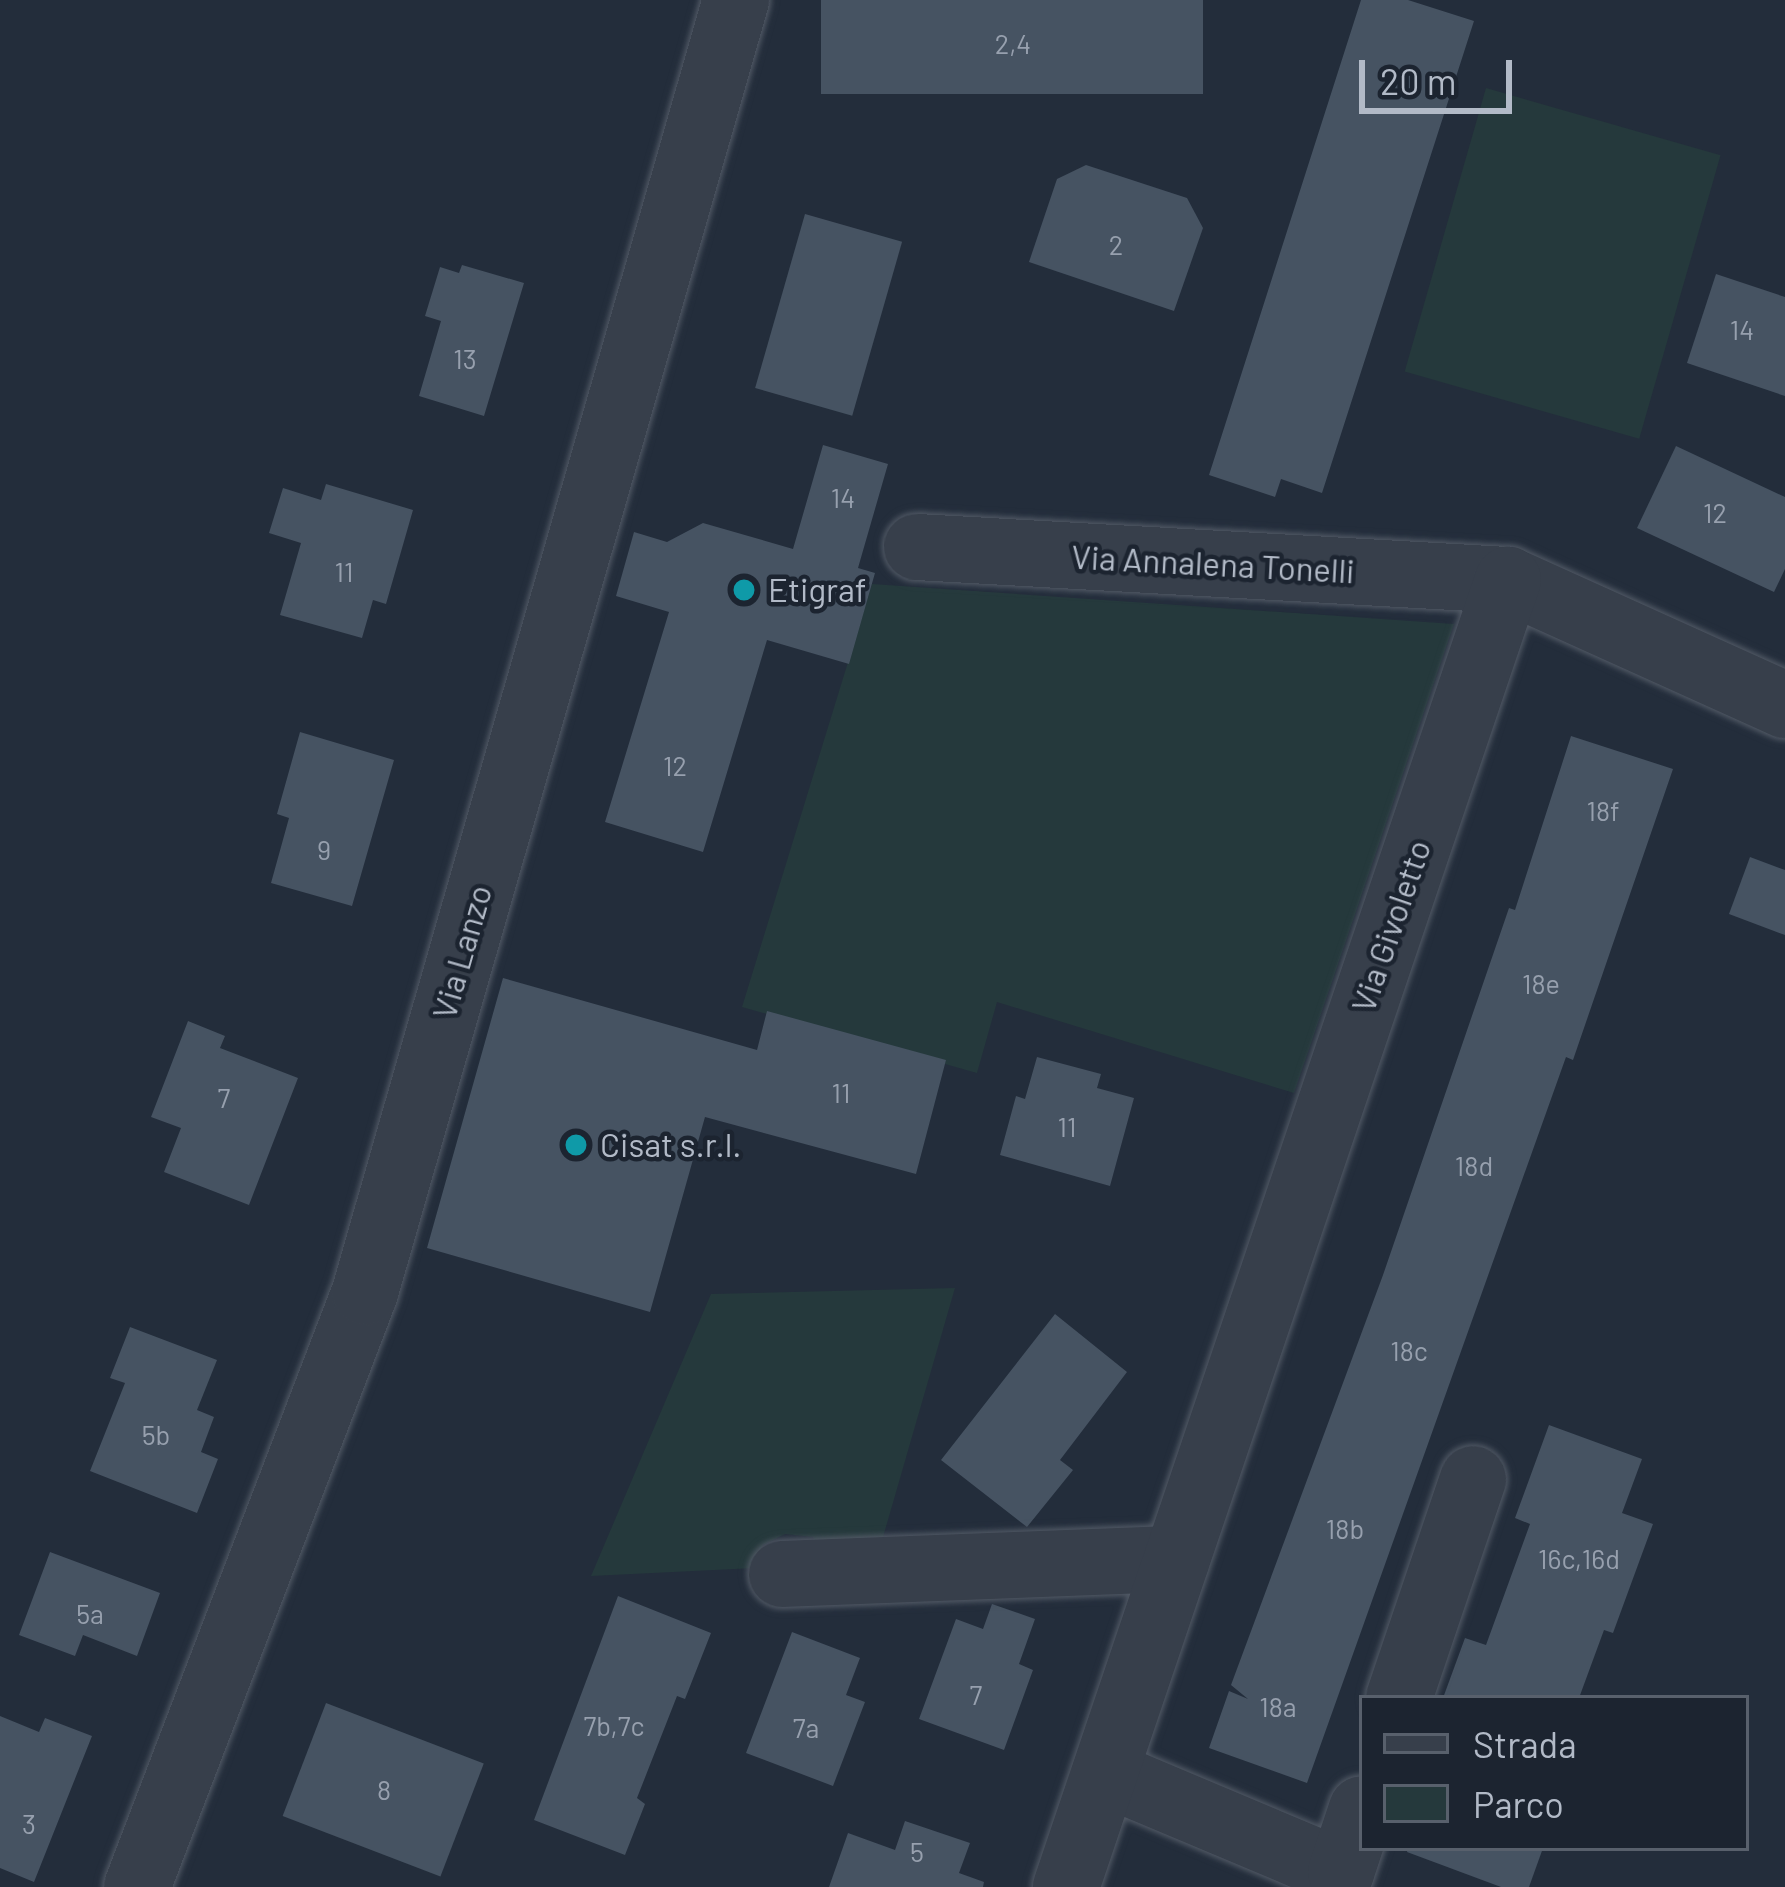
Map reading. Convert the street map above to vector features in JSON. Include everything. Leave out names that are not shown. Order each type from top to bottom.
[{"type":"street","name":"Via Lanzo","points":[[137,1887],[364,1292],[736,0]]},
{"type":"street","name":"Via Annalena Tonelli","points":[[917,547],[1508,580]]},
{"type":"street","points":[[1508,580],[1785,705]]},
{"type":"street","name":"Via Givoletto","points":[[1066,1887],[1508,580]]},
{"type":"street","points":[[1400,1695],[1473,1479]]},
{"type":"street","points":[[782,1574],[1177,1559]]},
{"type":"street","points":[[1105,1773],[1341,1872],[1359,1818]]},
{"type":"green space","points":[[1486,88],[1721,155],[1639,439],[1405,372]]},
{"type":"green space","points":[[872,584],[1454,624],[1294,1093],[997,1002],[977,1073],[742,1007]]},
{"type":"green space","points":[[955,1288],[881,1544],[820,1549],[813,1537],[785,1534],[763,1545],[755,1568],[591,1576],[711,1294]]},
{"type":"building","points":[[821,0],[1203,0],[1203,94],[821,94]]},
{"type":"building","points":[[1361,0],[1408,0],[1474,21],[1322,493],[1281,479],[1275,497],[1209,475]]},
{"type":"building","points":[[1086,165],[1187,198],[1203,228],[1174,311],[1029,262],[1057,179]]},
{"type":"building","points":[[805,214],[902,242],[852,416],[755,388]]},
{"type":"building","points":[[462,265],[524,283],[484,416],[419,396],[441,321],[425,316],[440,267],[459,273]]},
{"type":"building","points":[[1716,274],[1785,297],[1785,396],[1687,363]]},
{"type":"building","points":[[823,445],[888,464],[858,568],[875,573],[849,664],[767,640],[703,852],[605,822],[669,612],[616,596],[634,532],[667,542],[703,523],[793,549]]},
{"type":"building","points":[[1676,446],[1785,497],[1785,569],[1774,592],[1637,528]]},
{"type":"building","points":[[326,484],[413,510],[386,604],[373,600],[362,638],[280,615],[301,543],[269,533],[283,488],[321,500]]},
{"type":"building","points":[[300,732],[394,760],[352,906],[271,883],[289,818],[277,814]]},
{"type":"building","points":[[1571,736],[1673,769],[1573,1060],[1566,1057],[1307,1783],[1209,1748],[1229,1691],[1248,1699],[1231,1685],[1383,1275],[1509,908],[1515,910]]},
{"type":"building","points":[[1750,857],[1785,870],[1785,935],[1729,914]]},
{"type":"building","name":"Cisat s.r.l.","points":[[503,978],[757,1050],[767,1011],[946,1060],[916,1174],[705,1117],[650,1312],[427,1248]]},
{"type":"building","points":[[188,1021],[225,1036],[220,1048],[298,1078],[249,1205],[164,1172],[181,1128],[151,1117]]},
{"type":"building","points":[[1037,1057],[1101,1074],[1097,1088],[1134,1098],[1110,1186],[1000,1155],[1016,1096],[1025,1099]]},
{"type":"building","points":[[1055,1314],[1127,1372],[1060,1460],[1073,1470],[1027,1527],[941,1460]]},
{"type":"building","points":[[130,1327],[217,1360],[197,1410],[214,1417],[201,1452],[218,1459],[197,1513],[90,1471],[125,1383],[110,1378]]},
{"type":"building","points":[[1549,1425],[1642,1459],[1622,1513],[1653,1524],[1613,1633],[1604,1630],[1580,1695],[1444,1695],[1465,1638],[1486,1645],[1530,1524],[1515,1518]]},
{"type":"building","points":[[50,1552],[160,1593],[137,1656],[83,1635],[75,1656],[19,1635]]},
{"type":"building","points":[[618,1596],[711,1633],[685,1699],[677,1696],[637,1798],[645,1804],[625,1855],[534,1820]]},
{"type":"building","points":[[992,1604],[1035,1619],[1019,1664],[1033,1670],[1004,1750],[919,1719],[956,1619],[983,1629]]},
{"type":"building","points":[[792,1632],[860,1658],[846,1695],[865,1702],[833,1786],[746,1753]]},
{"type":"building","points":[[326,1703],[484,1764],[440,1877],[283,1816]]},
{"type":"building","points":[[0,1716],[39,1732],[45,1718],[92,1736],[34,1882],[0,1868]]},
{"type":"building","points":[[905,1821],[970,1843],[959,1873],[984,1882],[983,1887],[829,1887],[848,1833],[895,1850]]},
{"type":"building","points":[[1542,1851],[1529,1887],[1501,1887],[1407,1852]]},
{"type":"place","name":"Etigraf","points":[[744,590]]},
{"type":"place","name":"Cisat s.r.l.","points":[[576,1145]]}]
